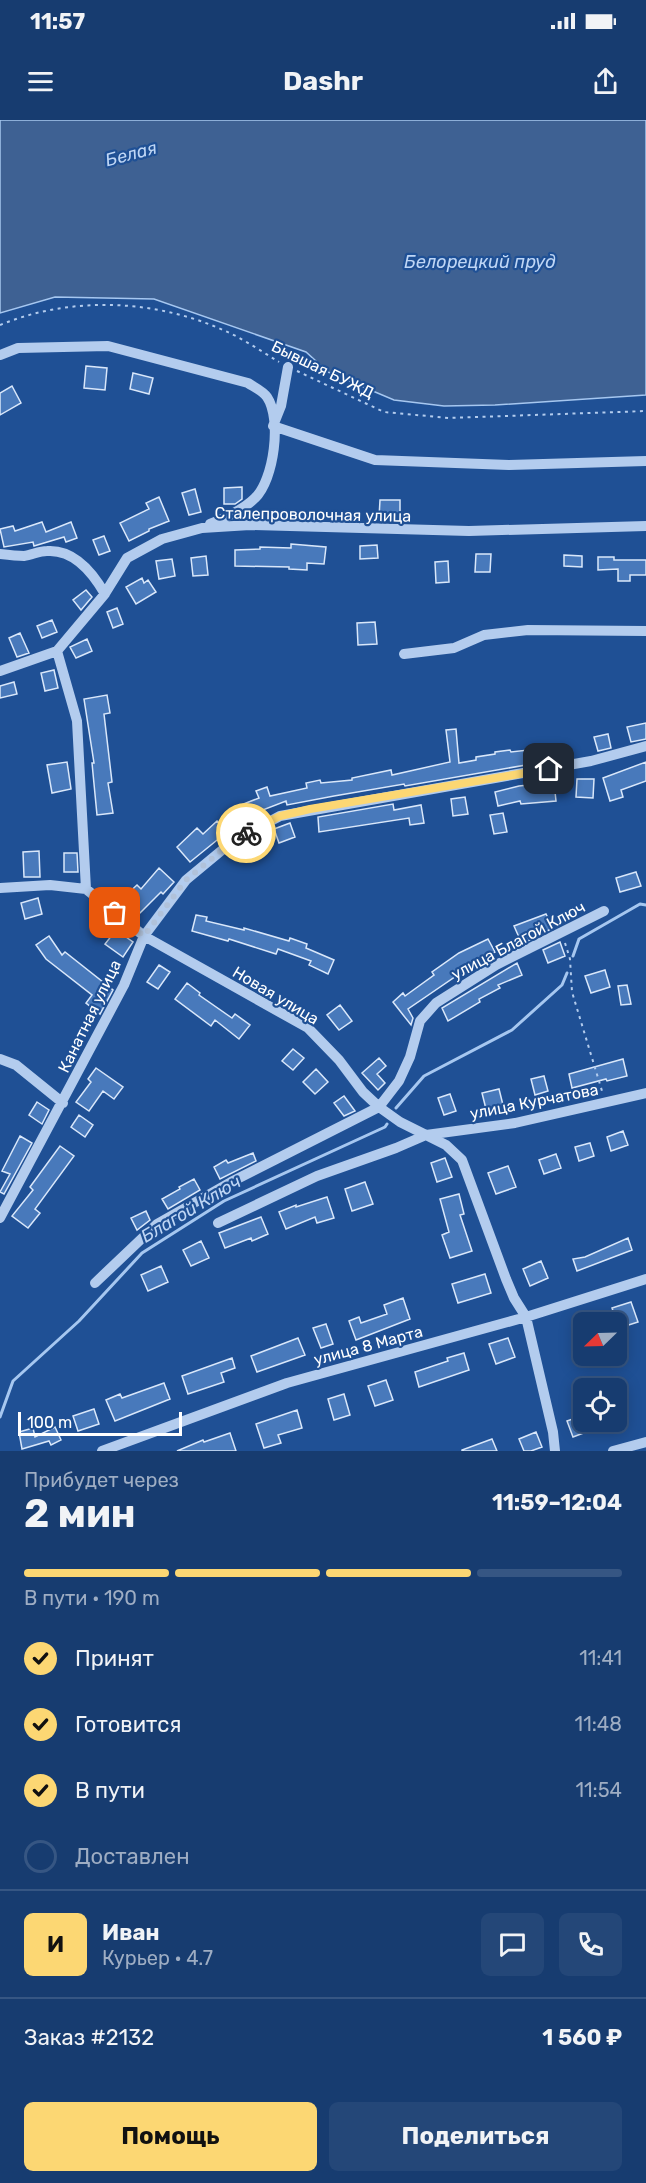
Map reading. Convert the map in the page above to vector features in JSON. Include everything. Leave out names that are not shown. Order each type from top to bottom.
[{"type":"street","points":[[0,355],[18,348],[108,346],[248,383],[266,396],[274,412],[275,444],[269,473],[256,498],[225,518],[202,528]]},
{"type":"street","points":[[273,426],[281,406],[288,367]]},
{"type":"street","points":[[273,426],[375,460],[509,465],[646,461]]},
{"type":"street","name":"Сталепроволочная улица","points":[[57,651],[105,594],[127,558],[162,539],[202,528],[250,525],[469,531],[646,526]]},
{"type":"street","points":[[0,554],[24,556],[48,550],[61,553],[87,568],[97,579],[105,594]]},
{"type":"street","points":[[404,654],[454,648],[484,635],[528,630],[646,631]]},
{"type":"street","points":[[0,671],[57,651],[77,721],[86,889],[50,885],[0,888]]},
{"type":"street","name":"Канатная улица","points":[[0,1218],[124,986],[144,936],[186,880],[233,841],[280,816],[591,761],[646,746]]},
{"type":"street","name":"Новая улица","points":[[86,889],[144,936],[308,1028],[339,1060],[363,1092],[379,1107],[400,1122],[446,1145],[462,1160],[506,1279],[526,1317],[553,1432],[555,1451]]},
{"type":"street","name":"улица Благой Ключ","points":[[95,1282],[157,1224],[231,1182],[379,1107],[399,1081],[410,1057],[420,1022],[436,1003],[496,965],[604,911]]},
{"type":"street","points":[[0,1059],[16,1065],[63,1103]]},
{"type":"street","name":"улица Курчатова","points":[[426,1135],[515,1123],[646,1094]]},
{"type":"street","points":[[218,1223],[317,1176],[426,1135]]},
{"type":"street","name":"улица 8 Марта","points":[[102,1451],[287,1383],[526,1317],[646,1279]]},
{"type":"street","points":[[614,1451],[646,1442]]},
{"type":"path","name":"Бывшая БУЖД","points":[[0,326],[19,318],[94,304],[158,308],[223,330],[288,367],[384,412],[449,418],[646,411]]},
{"type":"path","points":[[562,932],[570,959],[572,992],[594,1059],[605,1103]]},
{"type":"water","name":"Белорецкий пруд","points":[[0,120],[646,120],[646,395],[495,405],[444,406],[394,400],[328,372],[306,352],[154,299],[55,297],[0,313]]},
{"type":"building","points":[[86,366],[107,368],[105,390],[84,388]]},
{"type":"building","points":[[133,373],[153,378],[149,394],[130,389]]},
{"type":"building","points":[[12,386],[21,403],[0,415],[0,393]]},
{"type":"building","points":[[242,487],[242,499],[235,504],[224,504],[224,488]]},
{"type":"building","points":[[195,489],[201,512],[189,515],[182,493]]},
{"type":"building","points":[[159,497],[169,521],[129,541],[120,523],[149,509],[146,503]]},
{"type":"building","points":[[380,500],[400,500],[400,519],[379,518]]},
{"type":"building","points":[[42,522],[46,532],[71,522],[77,538],[66,542],[64,537],[34,546],[33,542],[4,547],[0,529],[13,526],[15,531]]},
{"type":"building","points":[[104,536],[110,551],[99,555],[93,540]]},
{"type":"building","points":[[291,544],[326,547],[324,564],[307,563],[307,570],[289,569],[289,567],[235,566],[235,550],[260,549],[260,547],[291,548]]},
{"type":"building","points":[[377,545],[378,558],[360,559],[360,546]]},
{"type":"building","points":[[476,554],[491,554],[490,572],[475,572]]},
{"type":"building","points":[[564,555],[582,556],[582,567],[564,566]]},
{"type":"building","points":[[206,556],[208,575],[193,576],[191,558]]},
{"type":"building","points":[[598,557],[614,557],[614,560],[646,560],[646,575],[630,575],[630,581],[618,581],[618,569],[598,570]]},
{"type":"building","points":[[172,559],[175,576],[159,579],[156,561]]},
{"type":"building","points":[[448,561],[449,582],[436,583],[435,562]]},
{"type":"building","points":[[142,578],[144,583],[148,580],[156,592],[136,604],[126,587]]},
{"type":"building","points":[[86,590],[92,597],[81,610],[73,600]]},
{"type":"building","points":[[117,608],[123,624],[113,628],[107,612]]},
{"type":"building","points":[[52,620],[57,632],[42,638],[37,626]]},
{"type":"building","points":[[375,622],[377,644],[358,645],[357,623]]},
{"type":"building","points":[[20,633],[29,653],[17,657],[9,638]]},
{"type":"building","points":[[87,639],[92,651],[76,658],[70,647]]},
{"type":"building","points":[[54,670],[58,688],[45,691],[41,673]]},
{"type":"building","points":[[14,682],[17,694],[0,698],[0,686]]},
{"type":"building","points":[[107,695],[110,713],[104,714],[112,782],[108,783],[113,813],[97,815],[92,763],[94,763],[84,699]]},
{"type":"building","points":[[646,723],[646,739],[631,742],[627,727]]},
{"type":"building","points":[[456,729],[459,763],[476,760],[476,757],[495,754],[495,752],[547,748],[549,761],[287,805],[286,801],[260,811],[259,815],[242,822],[236,807],[259,798],[256,791],[267,787],[270,796],[307,788],[306,783],[320,780],[321,783],[352,780],[352,778],[391,770],[392,775],[450,762],[446,730]]},
{"type":"building","points":[[608,734],[611,748],[598,751],[594,737]]},
{"type":"building","points":[[67,762],[71,789],[52,793],[47,765]]},
{"type":"building","points":[[646,762],[646,781],[621,790],[623,797],[610,801],[603,778]]},
{"type":"building","points":[[577,779],[594,779],[593,798],[576,797]]},
{"type":"building","points":[[554,782],[556,801],[521,804],[520,801],[498,806],[495,792],[519,786]]},
{"type":"building","points":[[465,797],[468,814],[453,816],[451,799]]},
{"type":"building","points":[[393,804],[394,810],[421,805],[424,823],[410,825],[409,818],[319,832],[318,817]]},
{"type":"building","points":[[503,813],[507,832],[494,834],[490,815]]},
{"type":"building","points":[[217,821],[227,832],[190,862],[177,847],[197,828],[203,834]]},
{"type":"building","points":[[290,823],[295,837],[279,843],[274,829]]},
{"type":"building","points":[[39,851],[40,877],[24,877],[23,852]]},
{"type":"building","points":[[64,853],[77,853],[78,872],[64,872]]},
{"type":"building","points":[[159,868],[174,882],[139,914],[123,898],[137,885],[141,889]]},
{"type":"building","points":[[636,872],[641,886],[620,892],[616,878]]},
{"type":"building","points":[[38,898],[42,914],[25,919],[21,903]]},
{"type":"building","points":[[546,914],[553,928],[522,944],[514,926]]},
{"type":"building","points":[[196,915],[207,917],[206,921],[244,930],[244,928],[289,941],[290,938],[307,944],[306,948],[334,960],[328,974],[309,965],[311,961],[278,949],[276,954],[229,939],[228,941],[192,931]]},
{"type":"building","points":[[116,930],[133,942],[123,957],[105,944]]},
{"type":"building","points":[[49,936],[62,955],[65,952],[113,990],[100,1014],[86,1003],[92,995],[46,959],[36,945]]},
{"type":"building","points":[[488,939],[495,952],[408,1009],[413,1018],[411,1025],[393,1002],[403,993],[405,996],[434,975],[432,972],[459,953]]},
{"type":"building","points":[[560,942],[565,956],[548,963],[543,950]]},
{"type":"building","points":[[517,963],[522,975],[498,985],[500,988],[479,999],[480,1002],[448,1021],[442,1008]]},
{"type":"building","points":[[159,965],[170,972],[158,989],[147,982]]},
{"type":"building","points":[[605,970],[610,987],[591,993],[585,976]]},
{"type":"building","points":[[187,983],[200,993],[199,995],[232,1018],[235,1014],[250,1025],[239,1039],[215,1020],[211,1026],[175,999]]},
{"type":"building","points":[[627,985],[631,1004],[621,1005],[618,986]]},
{"type":"building","points":[[340,1005],[352,1021],[339,1030],[327,1015]]},
{"type":"building","points":[[293,1049],[304,1058],[293,1070],[282,1061]]},
{"type":"building","points":[[379,1058],[386,1066],[377,1074],[385,1083],[378,1090],[362,1073]]},
{"type":"building","points":[[623,1059],[627,1076],[572,1088],[569,1074]]},
{"type":"building","points":[[96,1068],[123,1087],[114,1099],[103,1091],[89,1111],[76,1102],[91,1082],[88,1079]]},
{"type":"building","points":[[316,1069],[328,1082],[315,1094],[303,1082]]},
{"type":"building","points":[[544,1076],[548,1091],[535,1095],[531,1079]]},
{"type":"building","points":[[499,1089],[503,1105],[486,1109],[482,1093]]},
{"type":"building","points":[[450,1094],[456,1111],[444,1115],[438,1098]]},
{"type":"building","points":[[344,1096],[355,1111],[344,1116],[334,1103]]},
{"type":"building","points":[[37,1102],[49,1110],[42,1124],[29,1115]]},
{"type":"building","points":[[79,1115],[93,1125],[85,1137],[71,1127]]},
{"type":"building","points":[[623,1131],[628,1145],[611,1151],[607,1137]]},
{"type":"building","points":[[20,1136],[32,1143],[4,1194],[0,1192],[10,1174],[2,1171]]},
{"type":"building","points":[[590,1143],[594,1156],[579,1161],[575,1147]]},
{"type":"building","points":[[60,1146],[74,1156],[35,1209],[40,1213],[28,1228],[12,1216],[33,1190],[30,1187]]},
{"type":"building","points":[[253,1153],[256,1161],[220,1179],[214,1167],[226,1160],[228,1163]]},
{"type":"building","points":[[556,1154],[561,1168],[544,1174],[539,1160]]},
{"type":"building","points":[[445,1158],[452,1177],[437,1182],[431,1163]]},
{"type":"building","points":[[508,1166],[516,1187],[496,1194],[488,1173]]},
{"type":"building","points":[[194,1179],[200,1190],[168,1209],[162,1199]]},
{"type":"building","points":[[365,1182],[373,1204],[352,1211],[345,1189]]},
{"type":"building","points":[[459,1194],[464,1214],[460,1215],[472,1251],[450,1258],[442,1235],[449,1232],[440,1199]]},
{"type":"building","points":[[327,1197],[334,1218],[317,1223],[315,1217],[286,1229],[279,1212]]},
{"type":"building","points":[[146,1211],[150,1220],[137,1230],[131,1218]]},
{"type":"building","points":[[261,1217],[268,1234],[225,1248],[219,1233]]},
{"type":"building","points":[[628,1238],[632,1250],[577,1271],[573,1259],[585,1257]]},
{"type":"building","points":[[201,1241],[209,1258],[191,1266],[183,1250]]},
{"type":"building","points":[[541,1261],[548,1278],[530,1286],[523,1269]]},
{"type":"building","points":[[161,1266],[168,1282],[148,1291],[141,1275]]},
{"type":"building","points":[[485,1274],[491,1293],[458,1303],[452,1284]]},
{"type":"building","points":[[403,1298],[410,1319],[356,1340],[349,1321],[359,1317],[361,1323],[387,1314],[384,1305]]},
{"type":"building","points":[[631,1302],[638,1322],[627,1325],[627,1312],[613,1312],[612,1308]]},
{"type":"building","points":[[326,1324],[333,1344],[321,1348],[313,1328]]},
{"type":"building","points":[[298,1338],[305,1355],[257,1372],[251,1356]]},
{"type":"building","points":[[508,1338],[515,1357],[496,1364],[489,1344]]},
{"type":"building","points":[[464,1353],[469,1370],[419,1387],[415,1372]]},
{"type":"building","points":[[232,1358],[235,1368],[221,1373],[224,1382],[188,1394],[182,1376]]},
{"type":"building","points":[[386,1380],[393,1400],[375,1406],[368,1386]]},
{"type":"building","points":[[164,1383],[170,1399],[115,1421],[106,1400],[120,1394],[122,1398]]},
{"type":"building","points":[[344,1394],[350,1415],[334,1420],[328,1399]]},
{"type":"building","points":[[94,1409],[99,1424],[78,1431],[73,1416]]},
{"type":"building","points":[[297,1410],[302,1428],[278,1435],[281,1443],[264,1448],[256,1424]]},
{"type":"building","points":[[573,1419],[573,1432],[586,1432],[573,1437],[567,1421]]},
{"type":"building","points":[[55,1427],[61,1440],[51,1445],[49,1441],[22,1449],[19,1432],[33,1428],[35,1437]]},
{"type":"building","points":[[536,1432],[542,1447],[524,1451],[519,1439]]},
{"type":"building","points":[[230,1433],[236,1451],[177,1451],[203,1440],[204,1442]]},
{"type":"building","points":[[492,1439],[497,1451],[462,1451],[462,1450]]},
{"type":"waterway","name":"Благой Ключ","points":[[573,956],[579,939],[640,904],[646,905]]},
{"type":"waterway","name":"Благой Ключ","points":[[396,1108],[424,1076],[512,1030],[562,985],[567,973]]},
{"type":"waterway","name":"Благой Ключ","points":[[0,1417],[13,1381],[79,1321],[142,1253],[224,1201],[385,1127],[387,1124]]},
{"type":"way so far","points":[[115,913],[144,936],[186,880],[246,833]]},
{"type":"route","points":[[246,833],[280,816],[310,809],[549,769]]},
{"type":"water label","name":"Белая","points":[[131,154]]}]
